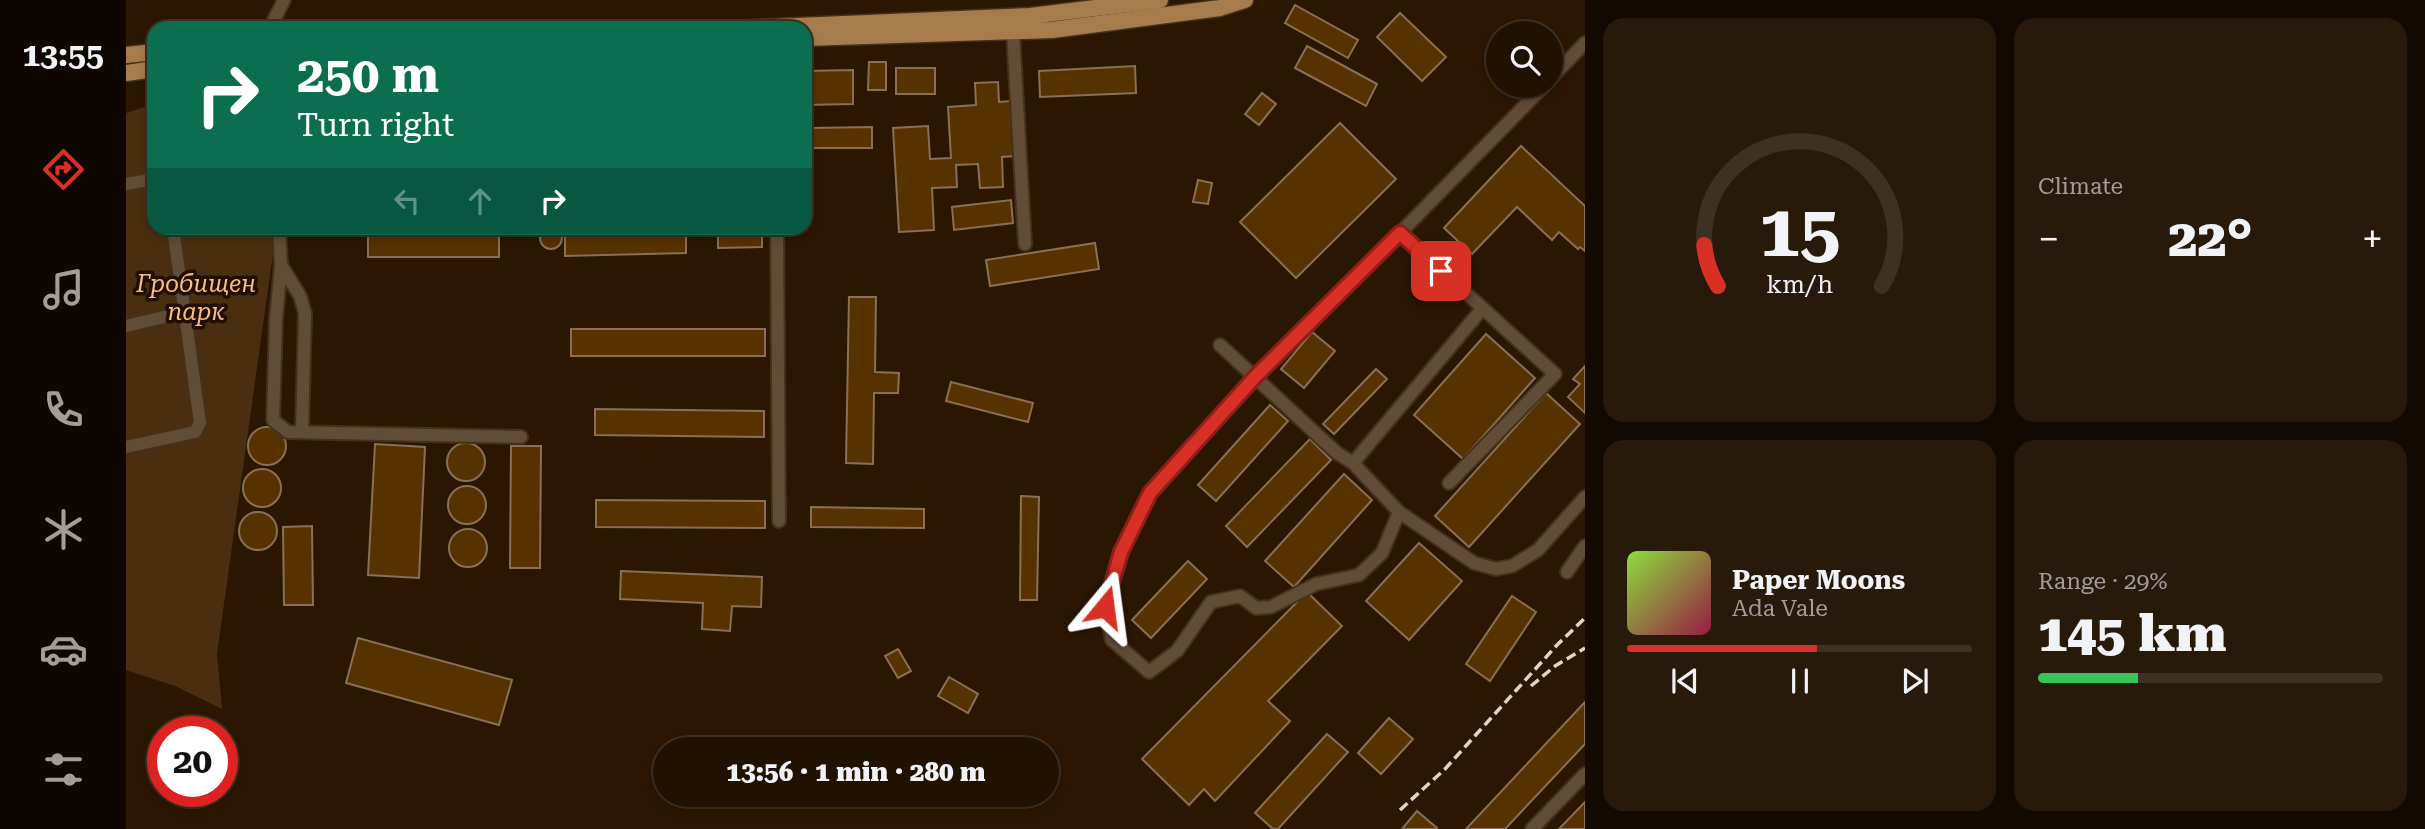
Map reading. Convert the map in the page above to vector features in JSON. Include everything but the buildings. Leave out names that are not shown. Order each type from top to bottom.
[{"type":"main road","points":[[812,25],[1030,16],[1160,0]]},
{"type":"main road","points":[[812,38],[1052,30],[1220,8],[1245,0]]},
{"type":"main road","points":[[126,55],[147,53]]},
{"type":"main road","points":[[126,73],[147,70]]},
{"type":"street","points":[[274,21],[284,0]]},
{"type":"street","points":[[1013,32],[1025,244]]},
{"type":"street","points":[[1563,66],[1585,43]]},
{"type":"street","points":[[1399,512],[1382,553],[1359,575],[1316,584],[1271,607],[1256,608],[1240,596],[1211,602],[1177,651],[1149,672],[1112,640],[1105,607],[1121,552],[1150,493],[1255,377],[1532,98]]},
{"type":"street","points":[[126,184],[147,180]]},
{"type":"street","points":[[1400,233],[1555,374],[1449,483]]},
{"type":"street","points":[[126,447],[195,432],[200,423],[174,235]]},
{"type":"street","points":[[279,235],[281,265],[276,319],[273,420],[288,432],[521,437]]},
{"type":"street","points":[[777,235],[779,521]]},
{"type":"street","points":[[281,265],[300,296],[305,313],[302,432]]},
{"type":"street","points":[[1353,463],[1482,309]]},
{"type":"street","points":[[126,326],[186,312]]},
{"type":"street","points":[[1220,345],[1337,453],[1353,463],[1399,512],[1474,563],[1496,569],[1512,566],[1538,550],[1585,498]]},
{"type":"street","points":[[1567,572],[1585,546]]},
{"type":"street","points":[[1532,829],[1585,774]]},
{"type":"green space","name":"Гробищен парк","points":[[147,106],[147,235],[273,235],[217,654],[222,709],[175,686],[126,670],[126,113]]},
{"type":"railway","points":[[1400,810],[1445,769],[1557,645],[1585,618]]},
{"type":"railway","points":[[1531,686],[1555,666],[1585,648]]},
{"type":"route","points":[[1105,607],[1121,552],[1150,493],[1255,377],[1400,233],[1441,271]]}]
